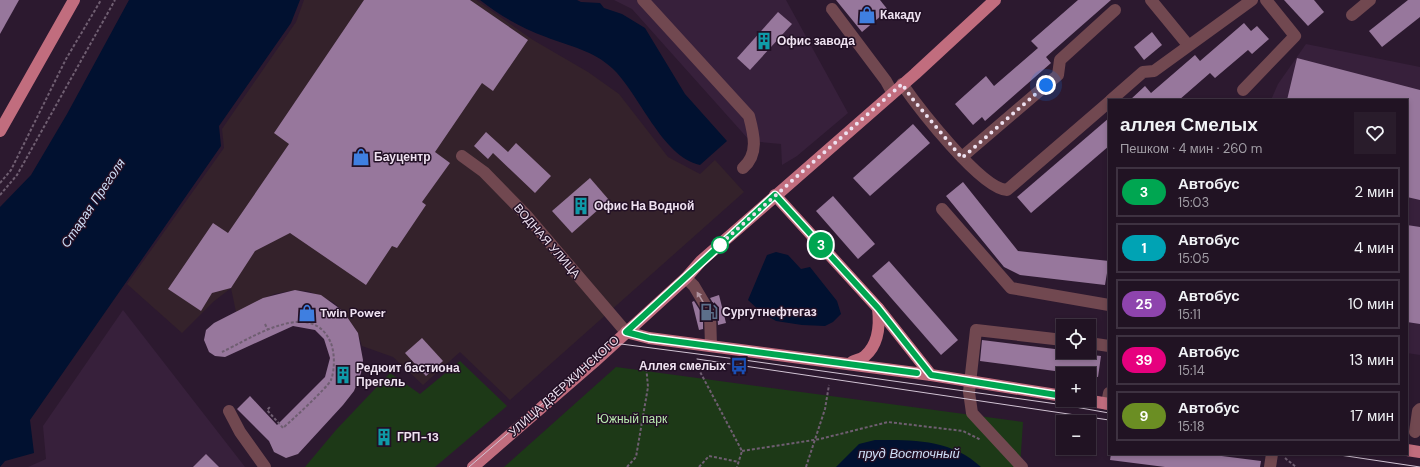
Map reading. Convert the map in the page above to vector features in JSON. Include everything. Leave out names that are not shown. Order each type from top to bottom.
[{"type":"main road","points":[[0,132],[74,0]]},
{"type":"main road","name":"УЛИЦА ДЗЕРЖИНСКОГО","points":[[473,467],[594,362],[686,278],[701,261],[902,84],[994,0]]},
{"type":"main road","points":[[775,195],[878,308],[931,375]]},
{"type":"main road","points":[[851,364],[851,362],[863,358],[874,345],[879,328],[878,308]]},
{"type":"main road","points":[[626,332],[649,338],[931,375],[1056,395]]},
{"type":"main road","points":[[1096,400],[1108,400]]},
{"type":"main road","points":[[1408,450],[1420,452]]},
{"type":"street","points":[[643,0],[749,116],[753,132],[754,148],[750,162],[743,168]]},
{"type":"street","points":[[1151,0],[1188,45]]},
{"type":"street","points":[[1112,99],[1143,72],[1154,71],[1252,0]]},
{"type":"street","points":[[1243,90],[1295,36],[1266,0]]},
{"type":"street","points":[[1352,15],[1370,0]]},
{"type":"street","points":[[832,10],[886,81],[892,92]]},
{"type":"street","points":[[962,158],[1058,75],[1060,60],[1115,10]]},
{"type":"street","points":[[902,84],[962,158],[993,185],[1002,190],[1007,190],[1108,103]]},
{"type":"street","name":"ВОДНАЯ УЛИЦА","points":[[462,156],[484,172],[526,215],[626,332]]},
{"type":"street","points":[[942,210],[1011,288],[1108,305]]},
{"type":"street","points":[[686,278],[694,286],[710,313],[711,346]]},
{"type":"street","points":[[1022,467],[972,413],[969,399],[976,330],[1056,339]]},
{"type":"street","points":[[1096,344],[1108,346]]},
{"type":"street","points":[[1414,432],[1418,411],[1420,408]]},
{"type":"street","points":[[229,411],[240,432],[265,467]]},
{"type":"street","points":[[1270,467],[1272,455]]},
{"type":"path","points":[[0,183],[11,170],[66,60],[101,0]]},
{"type":"path","points":[[0,195],[17,175],[115,0]]},
{"type":"path","points":[[222,352],[277,326],[298,321],[315,324],[329,339],[335,351],[329,384],[301,413],[283,428],[266,410],[271,406]]},
{"type":"path","points":[[265,324],[268,330]]},
{"type":"path","points":[[740,371],[742,357]]},
{"type":"path","points":[[627,467],[636,457],[648,387],[646,365]]},
{"type":"path","points":[[698,368],[742,451],[738,467]]},
{"type":"path","points":[[806,467],[825,409],[829,385]]},
{"type":"path","points":[[742,451],[816,440],[888,422],[963,431],[987,444]]},
{"type":"path","points":[[699,467],[709,456],[739,462]]},
{"type":"path","points":[[1285,458],[1296,467]]},
{"type":"shaded area","points":[[304,0],[476,0],[533,40],[588,72],[619,94],[668,157],[700,174],[715,160],[744,192],[510,400],[460,352],[423,385],[393,357],[362,346],[358,333],[343,311],[333,302],[308,291],[295,290],[274,294],[236,312],[231,288],[213,302],[182,333],[127,284],[224,148],[222,129],[296,22]]},
{"type":"shaded area","points":[[614,0],[786,0],[848,113],[797,156],[782,165],[781,144],[750,141],[632,9]]},
{"type":"shaded area","points":[[1306,44],[1420,67],[1420,355],[1408,353],[1408,99],[1271,99],[1278,84]]},
{"type":"shaded area","points":[[123,310],[245,467],[28,467],[46,459],[43,426]]},
{"type":"green space","points":[[460,361],[507,406],[435,467],[305,467],[336,430],[390,373],[420,394]]},
{"type":"green space","name":"Южный парк","points":[[616,367],[1023,422],[1020,467],[504,467]]},
{"type":"water","name":"Старая Преголя","points":[[129,0],[300,0],[291,23],[219,126],[221,146],[30,420],[34,453],[5,461],[0,467],[0,207],[31,175],[67,114]]},
{"type":"water","points":[[480,0],[577,0],[581,2],[600,3],[604,8],[622,14],[645,28],[685,94],[727,141],[700,165],[686,160],[674,150],[663,137],[622,79],[605,62],[589,53],[520,26]]},
{"type":"water","points":[[776,252],[788,255],[801,269],[810,267],[837,301],[841,314],[833,322],[825,326],[802,325],[776,321],[762,313],[748,300],[767,255]]},
{"type":"water","name":"пруд Восточный","points":[[875,440],[918,441],[945,446],[969,458],[981,467],[836,467],[859,444]]},
{"type":"building","points":[[0,0],[19,0],[0,34]]},
{"type":"building","name":"Бауцентр","points":[[364,0],[470,0],[528,40],[493,91],[482,83],[435,152],[450,163],[422,202],[426,205],[397,248],[392,246],[366,285],[290,233],[255,251],[231,288],[212,293],[201,311],[168,289],[213,223],[228,233],[289,144],[274,133]]},
{"type":"building","points":[[836,0],[880,0],[888,10],[862,32]]},
{"type":"building","points":[[1078,0],[1111,0],[1046,57],[1051,63],[985,121],[982,117],[973,125],[955,104],[986,76],[994,86],[1038,48],[1031,41]]},
{"type":"building","points":[[1284,0],[1314,0],[1324,12],[1308,26]]},
{"type":"building","points":[[1408,0],[1420,0],[1420,17],[1382,47],[1369,31]]},
{"type":"building","name":"Офис завода","points":[[778,12],[792,24],[750,70],[737,58]]},
{"type":"building","points":[[1244,23],[1251,31],[1257,26],[1269,39],[1252,54],[1248,50],[1215,78],[1210,73],[1180,99],[1131,99],[1145,86],[1151,93],[1195,55],[1200,61]]},
{"type":"building","points":[[1152,32],[1162,45],[1144,60],[1134,47]]},
{"type":"building","points":[[1297,58],[1420,90],[1420,200],[1408,197],[1408,99],[1287,99]]},
{"type":"building","points":[[1108,119],[1108,147],[1031,213],[1017,197]]},
{"type":"building","points":[[913,124],[930,143],[870,196],[853,178]]},
{"type":"building","points":[[486,132],[508,152],[516,143],[551,176],[535,193],[493,153],[488,159],[474,146]]},
{"type":"building","name":"Офис На Водной","points":[[590,178],[609,200],[572,233],[552,211]]},
{"type":"building","points":[[963,182],[1018,251],[1108,261],[1105,285],[1020,275],[1004,267],[946,196]]},
{"type":"building","points":[[833,196],[875,244],[858,259],[816,211]]},
{"type":"building","points":[[1408,225],[1420,227],[1420,324],[1408,322]]},
{"type":"building","points":[[889,261],[958,340],[941,355],[872,276]]},
{"type":"building","name":"Редюит бастиона Прегель","points":[[295,290],[321,295],[343,311],[358,333],[363,360],[361,373],[354,391],[343,405],[298,454],[286,458],[274,452],[269,441],[237,409],[250,396],[277,425],[325,377],[330,358],[324,339],[315,330],[293,326],[225,357],[215,356],[209,352],[204,340],[206,330],[214,323],[263,298]]},
{"type":"building","points":[[719,295],[726,323],[718,325],[717,310],[710,298]]},
{"type":"building","points":[[694,301],[703,315],[703,329],[699,330],[692,302]]},
{"type":"building","points":[[422,338],[443,361],[426,376],[405,353]]},
{"type":"building","points":[[982,340],[1056,349],[1056,359],[1096,359],[1096,355],[1101,356],[1098,377],[1096,377],[1096,367],[1056,367],[1056,371],[980,361]]},
{"type":"building","points":[[206,454],[219,467],[193,467]]},
{"type":"building","points":[[1111,455],[1214,455],[1261,461],[1260,467],[1165,467],[1110,460]]},
{"type":"tram line","points":[[469,467],[602,352],[621,344],[1064,405],[1108,413]]},
{"type":"tram line","points":[[697,359],[1108,420]]},
{"type":"tram line","points":[[1340,455],[1420,467]]},
{"type":"bus line","name":"3","points":[[917,373],[649,338],[626,332],[686,278],[701,261],[775,195],[878,308],[931,375],[1056,395]]},
{"type":"place","name":"Какаду","points":[[867,15]]},
{"type":"place","name":"Офис завода","points":[[764,41]]},
{"type":"place","name":"Бауцентр","points":[[361,157]]},
{"type":"place","name":"Офис На Водной","points":[[581,206]]},
{"type":"place","name":"Сургутнефтегаз","points":[[709,312]]},
{"type":"place","name":"Twin Power","points":[[307,313]]},
{"type":"place","name":"Аллея смелых","points":[[739,366]]},
{"type":"place","name":"Редюит бастиона Прегель","points":[[343,375]]},
{"type":"place","name":"ГРП-13","points":[[384,437]]},
{"type":"route","points":[[720,245],[718,246],[902,84],[962,158],[1046,85]]}]
